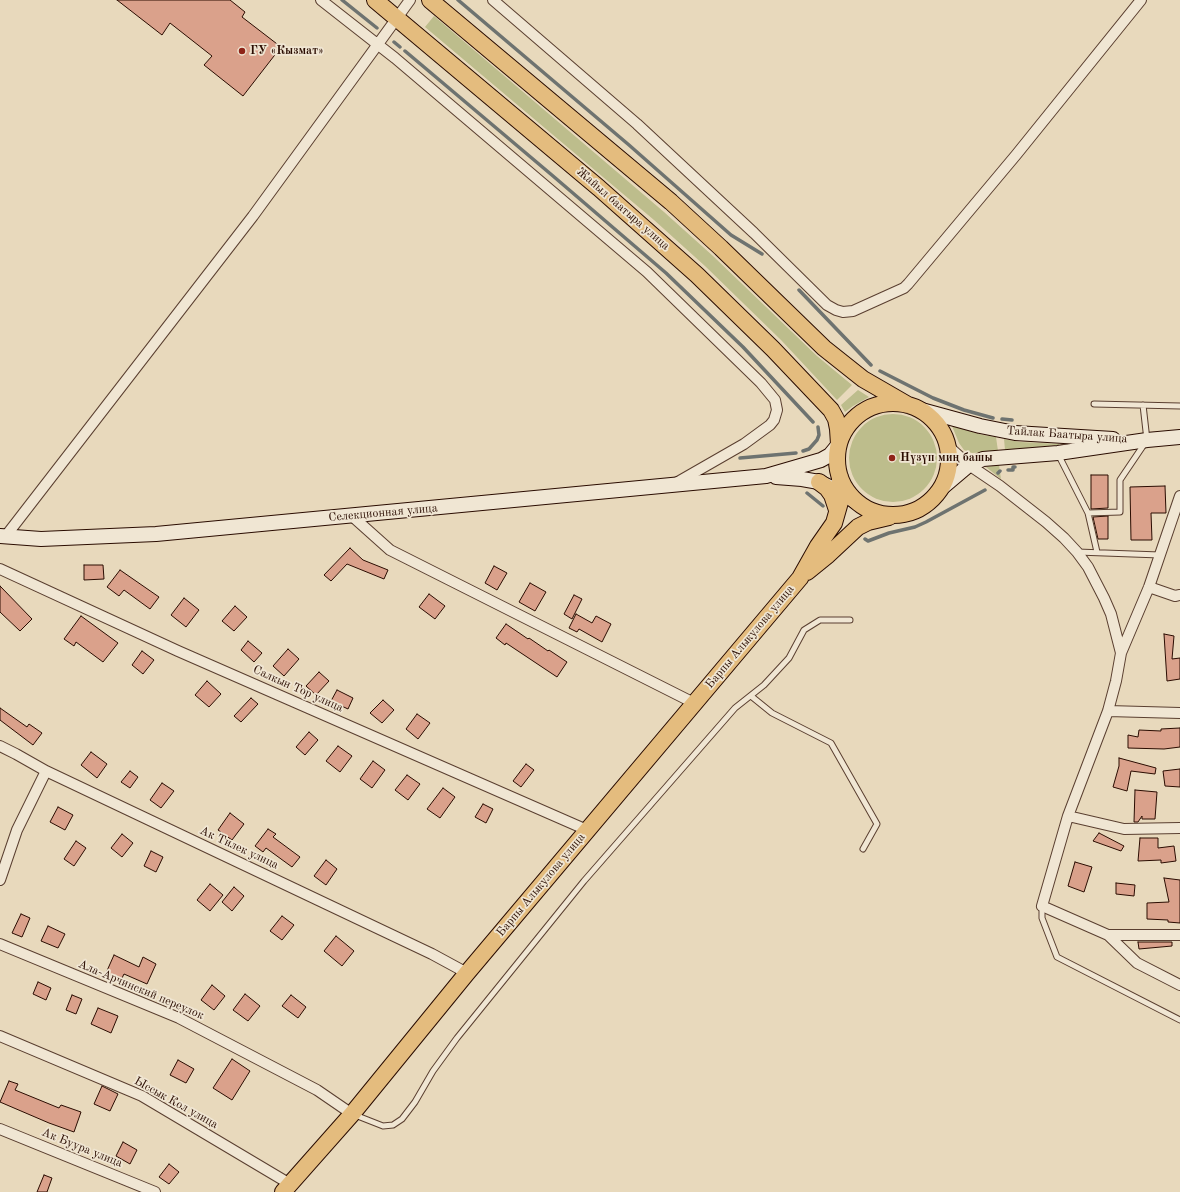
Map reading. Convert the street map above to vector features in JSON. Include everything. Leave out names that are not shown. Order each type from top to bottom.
[{"type":"main road","name":"Жайыл баатыра улица","points":[[375,0],[605,193],[697,275],[773,349],[831,410],[837,424],[839,444]]},
{"type":"main road","points":[[430,0],[671,202],[721,248],[824,348],[863,379],[927,414],[941,428],[949,447],[950,467],[938,495],[922,508],[913,513],[893,516],[873,512],[856,502],[844,486],[840,485],[837,459],[839,444],[846,428],[852,420],[869,408],[888,403],[913,407]]},
{"type":"main road","points":[[819,482],[827,488],[832,495],[838,513]]},
{"type":"main road","name":"Барпы Алыкулова улица","points":[[800,578],[818,546],[834,523],[838,513],[840,485]]},
{"type":"main road","name":"Барпы Алыкулова улица","points":[[286,1188],[352,1114],[466,973],[800,578],[828,555],[858,527],[878,518],[893,516]]},
{"type":"street","points":[[321,0],[378,44],[647,272],[761,382],[775,400],[777,410],[774,420],[770,425],[744,444],[672,485]]},
{"type":"street","points":[[2,537],[253,216],[410,0]]},
{"type":"street","points":[[493,0],[637,124],[754,233],[827,305],[844,312],[853,311],[904,288],[908,284],[1016,155],[1141,0]]},
{"type":"street","name":"Тайлак Баатыра улица","points":[[913,407],[980,426],[1015,433],[1147,440]]},
{"type":"street","name":"Тайлак Баатыра улица","points":[[943,486],[969,465],[983,460],[1058,454],[1147,440],[1180,437]]},
{"type":"street","name":"Селекционная улица","points":[[766,476],[821,460],[830,455],[839,444]]},
{"type":"street","points":[[949,447],[969,465],[1000,486],[1046,522],[1077,552],[1088,567],[1111,614],[1121,653]]},
{"type":"street","name":"Селекционная улица","points":[[2,537],[57,538],[156,534],[766,476],[802,479],[840,485]]},
{"type":"street","points":[[1180,496],[1149,587],[1121,653],[1116,681],[1108,710],[1068,816],[1042,906],[1108,935],[1137,964],[1180,985]]},
{"type":"street","points":[[352,516],[390,550],[694,703]]},
{"type":"street","name":"Салкын Тор улица","points":[[0,569],[178,651],[587,830]]},
{"type":"street","points":[[1149,587],[1175,596],[1180,595]]},
{"type":"street","points":[[1108,710],[1180,713]]},
{"type":"street","name":"Ак Тилек улица","points":[[0,746],[46,771],[432,954],[466,973]]},
{"type":"street","points":[[0,880],[17,830],[46,771]]},
{"type":"street","points":[[1068,816],[1124,829],[1180,828]]},
{"type":"street","points":[[1108,935],[1180,935]]},
{"type":"street","name":"Ала-Арчинский переулок","points":[[0,944],[180,1018],[317,1090],[352,1114]]},
{"type":"street","name":"Ыссык Кол улица","points":[[0,1036],[142,1096],[286,1188]]},
{"type":"street","name":"Ак Буура улица","points":[[0,1129],[155,1192]]},
{"type":"lane","points":[[1094,404],[1180,406]]},
{"type":"lane","points":[[1088,514],[1120,512],[1120,480],[1147,440],[1142,405]]},
{"type":"lane","points":[[1058,454],[1088,514],[1097,552]]},
{"type":"lane","points":[[1077,552],[1160,555]]},
{"type":"lane","points":[[352,1114],[384,1126],[394,1125],[402,1119],[415,1102],[432,1071],[457,1038],[584,881],[735,708],[764,685],[789,658],[804,630],[820,620],[850,620]]},
{"type":"lane","points":[[751,696],[772,713],[831,743],[877,824],[863,850]]},
{"type":"lane","points":[[1042,906],[1042,918],[1057,957],[1180,1020]]},
{"type":"green space","points":[[434,16],[664,212],[713,256],[817,356],[852,385],[837,400],[781,340],[705,266],[654,220],[425,27]]},
{"type":"green space","points":[[858,390],[869,397],[845,412],[841,405]]},
{"type":"green space","points":[[893,414],[910,417],[918,421],[930,433],[934,441],[937,458],[934,475],[930,483],[918,495],[910,499],[893,502],[876,499],[868,495],[856,483],[852,475],[849,458],[852,441],[856,433],[868,421],[876,417]]},
{"type":"green space","points":[[952,426],[983,435],[996,437],[998,451],[972,453],[964,450],[959,443]]},
{"type":"green space","points":[[1004,439],[1020,442],[1059,445],[1005,450]]},
{"type":"green space","points":[[999,465],[1001,479],[986,467]]},
{"type":"building","name":"ГУ «Кызмат»","points":[[117,0],[230,0],[245,12],[242,17],[281,47],[243,96],[204,65],[212,56],[170,23],[162,35]]},
{"type":"building","points":[[1091,475],[1108,475],[1108,508],[1091,509]]},
{"type":"building","points":[[1165,486],[1166,513],[1151,513],[1152,540],[1131,540],[1130,487]]},
{"type":"building","points":[[1108,516],[1108,539],[1098,539],[1093,517]]},
{"type":"building","points":[[350,548],[363,560],[388,570],[384,579],[347,564],[331,581],[324,575]]},
{"type":"building","points":[[84,565],[103,565],[104,579],[84,580]]},
{"type":"building","points":[[494,566],[507,573],[497,590],[485,583]]},
{"type":"building","points":[[120,570],[159,597],[150,609],[124,590],[119,596],[107,587]]},
{"type":"building","points":[[530,583],[546,592],[535,611],[519,602]]},
{"type":"building","points":[[0,586],[32,619],[20,631],[0,612]]},
{"type":"building","points":[[429,594],[445,606],[435,619],[419,607]]},
{"type":"building","points":[[574,595],[582,599],[572,619],[564,614]]},
{"type":"building","points":[[184,598],[199,610],[186,627],[171,615]]},
{"type":"building","points":[[235,606],[247,617],[234,631],[222,621]]},
{"type":"building","points":[[576,614],[592,623],[596,616],[611,624],[602,642],[579,629],[577,632],[569,628]]},
{"type":"building","points":[[81,616],[118,643],[103,662],[76,642],[74,646],[64,639]]},
{"type":"building","points":[[506,624],[567,662],[557,677],[496,638]]},
{"type":"building","points":[[1164,634],[1174,636],[1172,659],[1180,658],[1180,679],[1167,681]]},
{"type":"building","points":[[248,641],[262,653],[254,662],[241,650]]},
{"type":"building","points":[[288,649],[299,659],[284,676],[273,666]]},
{"type":"building","points":[[142,651],[154,660],[143,674],[132,665]]},
{"type":"building","points":[[319,672],[329,681],[316,695],[306,686]]},
{"type":"building","points":[[207,681],[221,694],[209,707],[195,695]]},
{"type":"building","points":[[337,690],[353,698],[348,709],[331,701]]},
{"type":"building","points":[[251,698],[258,704],[241,722],[234,716]]},
{"type":"building","points":[[383,700],[394,710],[382,723],[370,713]]},
{"type":"building","points":[[0,708],[27,727],[29,724],[42,733],[33,745],[0,720]]},
{"type":"building","points":[[417,714],[430,723],[418,739],[406,729]]},
{"type":"building","points":[[1180,728],[1180,747],[1164,749],[1128,748],[1128,735],[1138,737],[1139,730],[1161,731],[1161,729]]},
{"type":"building","points":[[309,732],[318,740],[305,755],[296,747]]},
{"type":"building","points":[[338,746],[352,756],[340,772],[326,761]]},
{"type":"building","points":[[91,752],[107,764],[97,778],[81,765]]},
{"type":"building","points":[[1119,758],[1156,768],[1155,774],[1131,771],[1127,791],[1113,787],[1119,766]]},
{"type":"building","points":[[373,761],[385,770],[372,788],[360,779]]},
{"type":"building","points":[[526,764],[534,770],[521,787],[513,781]]},
{"type":"building","points":[[1180,769],[1180,787],[1165,786],[1163,771]]},
{"type":"building","points":[[130,771],[138,777],[130,788],[121,782]]},
{"type":"building","points":[[407,775],[420,784],[408,800],[395,790]]},
{"type":"building","points":[[162,783],[174,791],[161,808],[150,800]]},
{"type":"building","points":[[443,788],[455,797],[440,818],[427,809]]},
{"type":"building","points":[[1135,790],[1157,792],[1155,819],[1142,819],[1142,816],[1138,822],[1134,822]]},
{"type":"building","points":[[483,804],[493,809],[486,823],[475,817]]},
{"type":"building","points":[[58,807],[73,815],[65,830],[50,822]]},
{"type":"building","points":[[230,813],[244,824],[232,840],[218,830]]},
{"type":"building","points":[[268,829],[276,834],[273,837],[300,857],[292,867],[266,848],[263,852],[255,846]]},
{"type":"building","points":[[1099,833],[1124,846],[1121,851],[1093,841]]},
{"type":"building","points":[[122,834],[133,843],[122,857],[111,848]]},
{"type":"building","points":[[1140,838],[1158,838],[1158,848],[1174,846],[1176,861],[1161,863],[1161,860],[1138,861]]},
{"type":"building","points":[[76,841],[86,848],[74,866],[64,859]]},
{"type":"building","points":[[151,851],[163,857],[156,872],[144,866]]},
{"type":"building","points":[[326,860],[337,869],[326,885],[314,876]]},
{"type":"building","points":[[1075,862],[1092,867],[1084,892],[1068,886]]},
{"type":"building","points":[[1164,878],[1180,880],[1180,923],[1168,922],[1168,920],[1147,919],[1147,903],[1169,902]]},
{"type":"building","points":[[1116,883],[1135,885],[1134,896],[1116,894]]},
{"type":"building","points":[[210,884],[223,895],[210,911],[197,900]]},
{"type":"building","points":[[234,887],[244,896],[232,911],[222,902]]},
{"type":"building","points":[[21,914],[30,918],[22,937],[12,933]]},
{"type":"building","points":[[282,916],[294,925],[282,940],[270,931]]},
{"type":"building","points":[[48,926],[65,934],[58,948],[41,941]]},
{"type":"building","points":[[336,936],[354,951],[342,966],[324,951]]},
{"type":"building","points":[[1138,942],[1172,942],[1172,946],[1139,949]]},
{"type":"building","points":[[114,955],[139,967],[143,957],[156,964],[147,984],[124,974],[121,980],[106,973]]},
{"type":"building","points":[[38,982],[51,988],[46,1000],[33,994]]},
{"type":"building","points":[[212,985],[225,996],[214,1010],[201,1000]]},
{"type":"building","points":[[245,994],[260,1006],[248,1021],[233,1010]]},
{"type":"building","points":[[72,995],[82,999],[76,1014],[66,1010]]},
{"type":"building","points":[[291,995],[306,1007],[298,1018],[282,1006]]},
{"type":"building","points":[[98,1008],[118,1016],[111,1033],[91,1024]]},
{"type":"building","points":[[232,1059],[250,1071],[232,1100],[213,1088]]},
{"type":"building","points":[[178,1060],[194,1069],[186,1083],[170,1075]]},
{"type":"building","points":[[9,1081],[18,1084],[15,1090],[59,1108],[61,1105],[81,1112],[74,1132],[0,1102]]},
{"type":"building","points":[[102,1086],[118,1094],[110,1111],[94,1104]]},
{"type":"building","points":[[123,1142],[137,1150],[130,1164],[116,1156]]},
{"type":"building","points":[[169,1164],[179,1172],[169,1184],[159,1177]]},
{"type":"building","points":[[44,1175],[52,1178],[47,1192],[37,1192]]},
{"type":"waterway","points":[[342,0],[377,28]]},
{"type":"waterway","points":[[458,0],[629,145],[731,235],[762,254]]},
{"type":"waterway","points":[[394,42],[400,47]]},
{"type":"waterway","points":[[405,51],[666,273],[743,347],[813,422]]},
{"type":"waterway","points":[[799,290],[871,365]]},
{"type":"waterway","points":[[880,371],[933,398],[964,410],[993,418]]},
{"type":"waterway","points":[[1002,419],[1012,420]]},
{"type":"waterway","points":[[803,451],[809,449],[817,440],[819,435],[818,427]]},
{"type":"waterway","points":[[740,458],[796,453]]},
{"type":"waterway","points":[[1008,470],[1013,470],[1013,467],[1015,467]]},
{"type":"waterway","points":[[865,539],[868,541],[889,533],[915,527],[985,490]]},
{"type":"waterway","points":[[807,493],[823,506]]},
{"type":"place","name":"ГУ «Кызмат»","points":[[242,51]]},
{"type":"place","name":"Нүзүп миң башы","points":[[892,458]]}]
